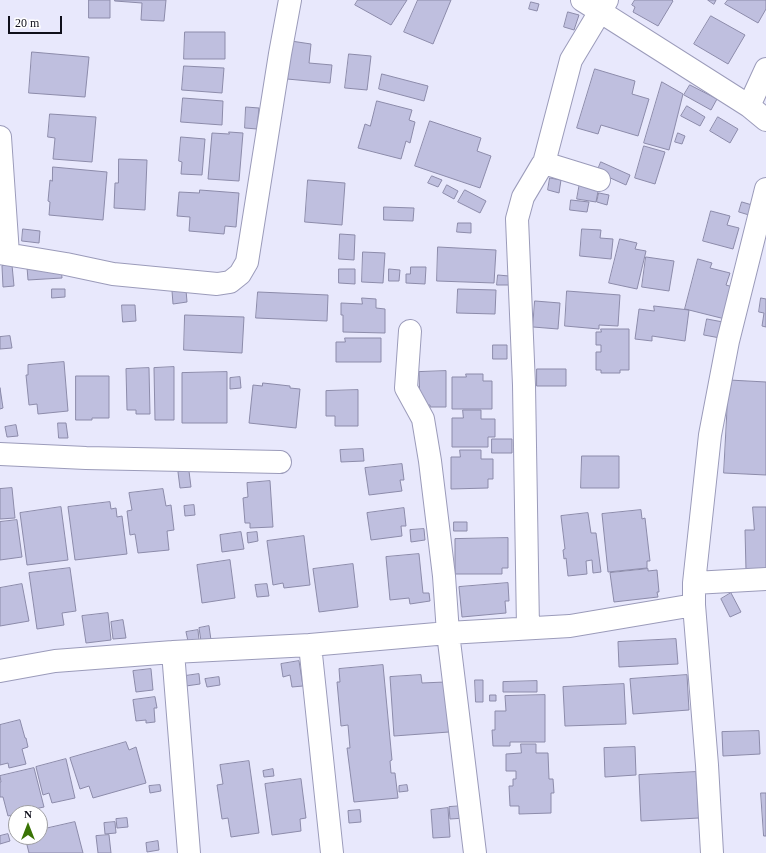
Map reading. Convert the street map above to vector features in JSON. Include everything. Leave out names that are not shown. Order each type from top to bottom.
[{"type":"street","points":[[0,137],[4,254],[66,264],[113,274],[217,284],[230,282],[240,274],[247,262],[290,0]]},
{"type":"street","points":[[582,0],[604,6],[749,106],[766,120]]},
{"type":"street","points":[[528,628],[524,385],[517,219],[523,197],[544,163],[571,60],[604,6]]},
{"type":"street","points":[[749,106],[766,69]]},
{"type":"street","points":[[544,163],[599,180]]},
{"type":"street","points":[[712,853],[707,765],[694,605],[694,583],[710,434],[728,340],[766,189]]},
{"type":"street","points":[[410,331],[406,388],[423,419],[430,461],[442,561],[448,633],[475,853]]},
{"type":"street","points":[[0,454],[86,458],[280,462]]},
{"type":"street","points":[[694,583],[766,579]]},
{"type":"street","points":[[0,671],[55,661],[172,652],[310,645],[448,633],[570,626],[694,605]]},
{"type":"street","points":[[310,645],[332,853]]},
{"type":"street","points":[[172,652],[189,853]]},
{"type":"building","points":[[89,0],[110,0],[110,18],[89,18]]},
{"type":"building","points":[[115,0],[166,0],[164,21],[141,20],[142,3]]},
{"type":"building","points":[[358,0],[407,0],[391,25],[355,5]]},
{"type":"building","points":[[418,0],[451,0],[433,44],[404,32]]},
{"type":"building","points":[[635,0],[673,1],[658,26],[633,12],[635,7],[632,5]]},
{"type":"building","points":[[708,0],[716,0],[714,4]]},
{"type":"building","points":[[728,0],[766,0],[766,9],[758,23],[725,4]]},
{"type":"building","points":[[531,2],[539,4],[537,11],[529,9]]},
{"type":"building","points":[[568,12],[579,15],[574,30],[564,27]]},
{"type":"building","points":[[711,16],[745,35],[728,64],[694,44]]},
{"type":"building","points":[[185,32],[225,32],[225,59],[184,59]]},
{"type":"building","points":[[291,41],[311,44],[309,63],[332,65],[330,83],[287,79]]},
{"type":"building","points":[[32,52],[89,57],[85,97],[29,93]]},
{"type":"building","points":[[349,54],[371,56],[367,90],[345,88]]},
{"type":"building","points":[[184,66],[224,68],[222,93],[182,90]]},
{"type":"building","points":[[595,69],[635,81],[632,94],[649,99],[638,136],[601,125],[598,134],[577,128]]},
{"type":"building","points":[[382,74],[428,86],[424,101],[379,89]]},
{"type":"building","points":[[662,82],[683,94],[669,150],[644,143]]},
{"type":"building","points":[[690,85],[717,99],[711,110],[684,95]]},
{"type":"building","points":[[183,98],[223,101],[222,125],[181,122]]},
{"type":"building","points":[[377,101],[412,110],[409,120],[415,122],[410,143],[406,141],[401,159],[358,148],[365,124],[370,126]]},
{"type":"building","points":[[687,106],[705,117],[700,126],[681,116]]},
{"type":"building","points":[[246,107],[259,108],[257,129],[245,128]]},
{"type":"building","points":[[50,114],[96,117],[92,162],[53,159],[55,138],[48,137]]},
{"type":"building","points":[[718,117],[738,129],[730,143],[710,131]]},
{"type":"building","points":[[430,121],[481,138],[477,151],[491,156],[480,188],[415,166]]},
{"type":"building","points":[[229,132],[243,133],[239,181],[208,179],[212,133],[229,134]]},
{"type":"building","points":[[678,133],[685,136],[682,144],[675,142]]},
{"type":"building","points":[[181,137],[205,139],[202,175],[181,174],[182,162],[179,161]]},
{"type":"building","points":[[644,146],[665,152],[655,184],[635,178]]},
{"type":"building","points":[[119,159],[147,160],[145,210],[114,208],[115,183],[118,183]]},
{"type":"building","points":[[601,162],[630,175],[626,185],[597,172]]},
{"type":"building","points":[[53,167],[107,172],[103,220],[49,215],[50,202],[48,201]]},
{"type":"building","points":[[432,176],[442,180],[438,187],[428,183]]},
{"type":"building","points":[[581,177],[600,181],[596,202],[577,199]]},
{"type":"building","points":[[550,178],[561,180],[559,193],[548,190]]},
{"type":"building","points":[[308,180],[345,183],[342,225],[305,222]]},
{"type":"building","points":[[447,185],[458,191],[454,199],[443,193]]},
{"type":"building","points":[[200,190],[239,193],[236,227],[225,226],[224,234],[189,231],[190,217],[177,216],[179,192],[199,193]]},
{"type":"building","points":[[465,190],[486,201],[480,213],[458,202]]},
{"type":"building","points":[[599,193],[609,195],[607,205],[597,202]]},
{"type":"building","points":[[571,200],[589,202],[587,212],[570,210]]},
{"type":"building","points":[[742,202],[752,205],[749,215],[739,212]]},
{"type":"building","points":[[384,207],[414,208],[413,221],[384,220]]},
{"type":"building","points":[[711,211],[730,216],[727,225],[739,228],[733,249],[703,241]]},
{"type":"building","points":[[458,223],[471,223],[471,233],[457,232]]},
{"type":"building","points":[[23,229],[40,231],[39,243],[22,241]]},
{"type":"building","points":[[582,229],[601,230],[600,238],[613,239],[611,259],[580,256]]},
{"type":"building","points":[[340,234],[355,235],[354,260],[339,259]]},
{"type":"building","points":[[620,239],[637,243],[635,249],[646,251],[637,289],[609,283]]},
{"type":"building","points":[[438,247],[496,250],[494,283],[437,281]]},
{"type":"building","points":[[363,252],[385,253],[383,283],[362,282]]},
{"type":"building","points":[[646,257],[674,261],[669,291],[642,287]]},
{"type":"building","points":[[698,259],[712,263],[710,268],[730,273],[726,285],[733,287],[725,319],[685,309]]},
{"type":"building","points":[[12,265],[14,286],[3,287],[2,266]]},
{"type":"building","points":[[61,265],[62,278],[28,280],[27,267]]},
{"type":"building","points":[[411,267],[426,267],[425,284],[406,283],[406,274],[410,274]]},
{"type":"building","points":[[339,269],[355,269],[355,284],[339,283]]},
{"type":"building","points":[[389,269],[400,270],[399,281],[389,281]]},
{"type":"building","points":[[498,275],[509,276],[509,285],[497,285]]},
{"type":"building","points":[[52,289],[65,289],[65,297],[52,298]]},
{"type":"building","points":[[458,289],[496,290],[495,314],[457,313]]},
{"type":"building","points":[[186,290],[187,302],[173,304],[172,291]]},
{"type":"building","points":[[567,291],[620,295],[618,326],[599,325],[599,329],[565,326]]},
{"type":"building","points":[[258,292],[328,295],[327,321],[256,318]]},
{"type":"building","points":[[362,298],[376,299],[376,308],[385,309],[385,333],[343,332],[341,303],[362,304]]},
{"type":"building","points":[[761,298],[766,299],[766,327],[762,326],[764,313],[759,312]]},
{"type":"building","points":[[535,301],[560,303],[558,329],[533,327]]},
{"type":"building","points":[[122,305],[135,305],[136,321],[123,322]]},
{"type":"building","points":[[654,306],[689,310],[685,341],[652,336],[652,341],[635,339],[639,309],[654,311]]},
{"type":"building","points":[[185,315],[244,317],[242,353],[184,350]]},
{"type":"building","points":[[707,319],[723,322],[720,338],[704,335]]},
{"type":"building","points":[[601,329],[629,329],[629,370],[620,370],[620,373],[601,373],[601,370],[596,370],[596,352],[601,352],[601,345],[596,345],[596,332],[601,332]]},
{"type":"building","points":[[10,336],[12,348],[0,349],[0,337]]},
{"type":"building","points":[[345,338],[381,338],[381,362],[336,362],[336,342],[345,342]]},
{"type":"building","points":[[493,345],[507,345],[507,359],[493,359]]},
{"type":"building","points":[[64,362],[68,411],[38,414],[37,404],[29,405],[26,375],[28,375],[28,365]]},
{"type":"building","points":[[174,367],[174,420],[155,420],[154,368]]},
{"type":"building","points":[[149,368],[150,414],[136,414],[136,410],[127,410],[126,369]]},
{"type":"building","points":[[537,369],[566,369],[566,386],[537,386]]},
{"type":"building","points":[[446,371],[446,407],[430,407],[430,405],[420,405],[419,372]]},
{"type":"building","points":[[227,372],[227,423],[182,423],[182,373]]},
{"type":"building","points":[[466,374],[483,374],[483,381],[492,381],[492,409],[452,409],[452,377],[466,377]]},
{"type":"building","points":[[76,376],[109,376],[109,418],[76,420]]},
{"type":"building","points":[[240,377],[241,388],[230,389],[230,378]]},
{"type":"building","points":[[729,380],[766,382],[766,475],[724,473]]},
{"type":"building","points":[[263,383],[290,386],[290,388],[300,389],[296,428],[249,423],[253,385],[262,386]]},
{"type":"building","points":[[0,388],[3,408],[0,409]]},
{"type":"building","points":[[358,390],[358,426],[335,426],[335,416],[326,416],[326,391]]},
{"type":"building","points":[[463,410],[481,410],[481,419],[495,419],[495,437],[488,437],[488,447],[452,447],[452,418],[463,418]]},
{"type":"building","points":[[58,423],[66,423],[68,438],[59,438]]},
{"type":"building","points":[[16,425],[18,436],[7,437],[5,427]]},
{"type":"building","points":[[492,439],[512,439],[512,453],[492,453]]},
{"type":"building","points":[[363,449],[364,461],[341,462],[340,450]]},
{"type":"building","points":[[460,450],[481,450],[481,459],[493,459],[493,479],[488,479],[488,488],[451,489],[451,457],[460,457]]},
{"type":"building","points":[[582,456],[619,456],[619,488],[581,488]]},
{"type":"building","points":[[402,464],[404,480],[400,480],[402,491],[369,495],[365,468]]},
{"type":"building","points":[[189,471],[191,487],[180,488],[178,472]]},
{"type":"building","points":[[270,481],[273,527],[250,528],[250,523],[245,523],[243,498],[248,497],[247,483]]},
{"type":"building","points":[[12,488],[15,518],[0,519],[0,489]]},
{"type":"building","points":[[163,489],[166,506],[171,505],[174,530],[167,531],[169,550],[138,553],[135,534],[130,535],[127,511],[132,510],[129,493]]},
{"type":"building","points":[[110,502],[111,509],[116,508],[117,517],[122,516],[127,554],[75,560],[68,507]]},
{"type":"building","points":[[194,505],[195,515],[185,516],[184,506]]},
{"type":"building","points":[[61,507],[68,560],[27,565],[20,513]]},
{"type":"building","points":[[753,507],[766,507],[766,569],[746,570],[745,530],[754,530]]},
{"type":"building","points":[[404,508],[406,526],[401,526],[402,536],[371,540],[367,513]]},
{"type":"building","points":[[641,510],[642,519],[645,518],[650,561],[647,561],[647,568],[608,572],[602,514]]},
{"type":"building","points":[[588,513],[591,533],[596,533],[601,572],[593,573],[592,560],[586,561],[587,574],[568,576],[566,558],[564,559],[563,550],[565,549],[561,516]]},
{"type":"building","points":[[17,520],[22,557],[0,560],[0,522]]},
{"type":"building","points":[[454,522],[467,522],[467,531],[454,531]]},
{"type":"building","points":[[424,529],[425,540],[411,542],[410,530]]},
{"type":"building","points":[[241,532],[244,549],[222,552],[220,535]]},
{"type":"building","points":[[257,532],[258,541],[248,543],[247,533]]},
{"type":"building","points":[[304,536],[310,585],[284,588],[283,583],[273,585],[267,541]]},
{"type":"building","points":[[508,538],[508,568],[502,568],[502,574],[455,574],[455,539]]},
{"type":"building","points":[[419,554],[423,593],[429,593],[430,601],[410,604],[409,598],[390,600],[386,557]]},
{"type":"building","points":[[230,560],[235,598],[202,603],[197,565]]},
{"type":"building","points":[[353,564],[358,607],[319,612],[313,569]]},
{"type":"building","points":[[70,568],[76,611],[62,613],[64,625],[37,629],[29,573]]},
{"type":"building","points":[[648,569],[648,571],[657,570],[658,597],[614,602],[610,573]]},
{"type":"building","points":[[508,583],[509,601],[505,601],[506,613],[462,617],[459,587]]},
{"type":"building","points":[[22,584],[29,621],[0,626],[0,588]]},
{"type":"building","points":[[267,584],[269,596],[257,597],[255,585]]},
{"type":"building","points":[[731,593],[741,612],[730,617],[721,599]]},
{"type":"building","points":[[108,613],[111,640],[86,643],[82,616]]},
{"type":"building","points":[[123,620],[126,638],[113,639],[111,622]]},
{"type":"building","points":[[209,626],[211,640],[201,641],[199,628]]},
{"type":"building","points":[[198,630],[199,640],[188,641],[186,632]]},
{"type":"building","points":[[676,639],[678,664],[619,667],[618,642]]},
{"type":"building","points":[[299,661],[303,686],[292,687],[290,675],[283,677],[281,664]]},
{"type":"building","points":[[383,665],[392,760],[390,761],[391,773],[395,773],[398,798],[354,802],[347,748],[350,748],[348,725],[341,726],[337,682],[340,682],[339,669]]},
{"type":"building","points":[[151,669],[153,690],[136,692],[133,671]]},
{"type":"building","points":[[199,674],[200,684],[186,686],[185,676]]},
{"type":"building","points":[[421,675],[422,683],[445,682],[449,732],[394,736],[390,677]]},
{"type":"building","points":[[687,675],[689,710],[633,714],[630,679]]},
{"type":"building","points":[[219,677],[220,685],[207,687],[205,679]]},
{"type":"building","points":[[475,680],[483,680],[483,702],[476,702]]},
{"type":"building","points":[[537,681],[537,692],[503,692],[503,682]]},
{"type":"building","points":[[624,684],[626,724],[565,726],[563,687]]},
{"type":"building","points":[[490,695],[496,695],[496,701],[490,701]]},
{"type":"building","points":[[545,695],[545,742],[510,742],[510,746],[493,746],[492,730],[495,730],[495,711],[506,711],[505,696]]},
{"type":"building","points":[[155,697],[157,708],[154,708],[155,722],[146,723],[146,720],[136,721],[133,700]]},
{"type":"building","points":[[20,720],[28,747],[22,749],[26,764],[9,768],[8,763],[0,765],[0,725]]},
{"type":"building","points":[[759,731],[760,754],[723,756],[722,732]]},
{"type":"building","points":[[126,742],[129,750],[136,747],[146,783],[93,798],[89,786],[80,789],[70,758]]},
{"type":"building","points":[[521,744],[536,744],[536,753],[548,753],[549,779],[553,779],[554,793],[551,793],[551,813],[519,814],[519,806],[510,806],[509,786],[513,786],[513,779],[516,779],[516,771],[506,771],[506,754],[521,753]]},
{"type":"building","points":[[635,747],[636,775],[605,777],[604,748]]},
{"type":"building","points":[[66,759],[75,798],[52,803],[49,793],[43,795],[36,767]]},
{"type":"building","points":[[249,761],[259,833],[231,837],[228,818],[222,819],[217,785],[223,784],[220,765]]},
{"type":"building","points":[[34,768],[43,805],[8,805],[8,816],[3,797],[0,797],[0,776]]},
{"type":"building","points":[[273,769],[274,776],[264,777],[263,771]]},
{"type":"building","points":[[696,772],[699,818],[641,821],[639,775]]},
{"type":"building","points":[[301,779],[306,818],[300,819],[301,831],[272,835],[265,784]]},
{"type":"building","points":[[160,785],[161,791],[150,793],[149,786]]},
{"type":"building","points":[[407,785],[408,791],[399,792],[399,786]]},
{"type":"building","points":[[761,793],[766,793],[766,836],[764,836]]},
{"type":"building","points":[[464,806],[465,818],[450,819],[449,807]]},
{"type":"building","points":[[448,808],[450,837],[433,838],[431,810]]},
{"type":"building","points":[[360,810],[361,822],[349,823],[348,811]]},
{"type":"building","points":[[127,818],[128,827],[117,828],[116,819]]},
{"type":"building","points":[[75,822],[83,853],[29,853],[27,845],[48,845],[48,828]]},
{"type":"building","points":[[115,822],[116,833],[105,834],[104,823]]},
{"type":"building","points":[[8,834],[8,842],[0,844],[0,836]]},
{"type":"building","points":[[109,835],[111,853],[98,853],[96,836]]},
{"type":"building","points":[[158,841],[159,850],[147,852],[146,843]]}]
